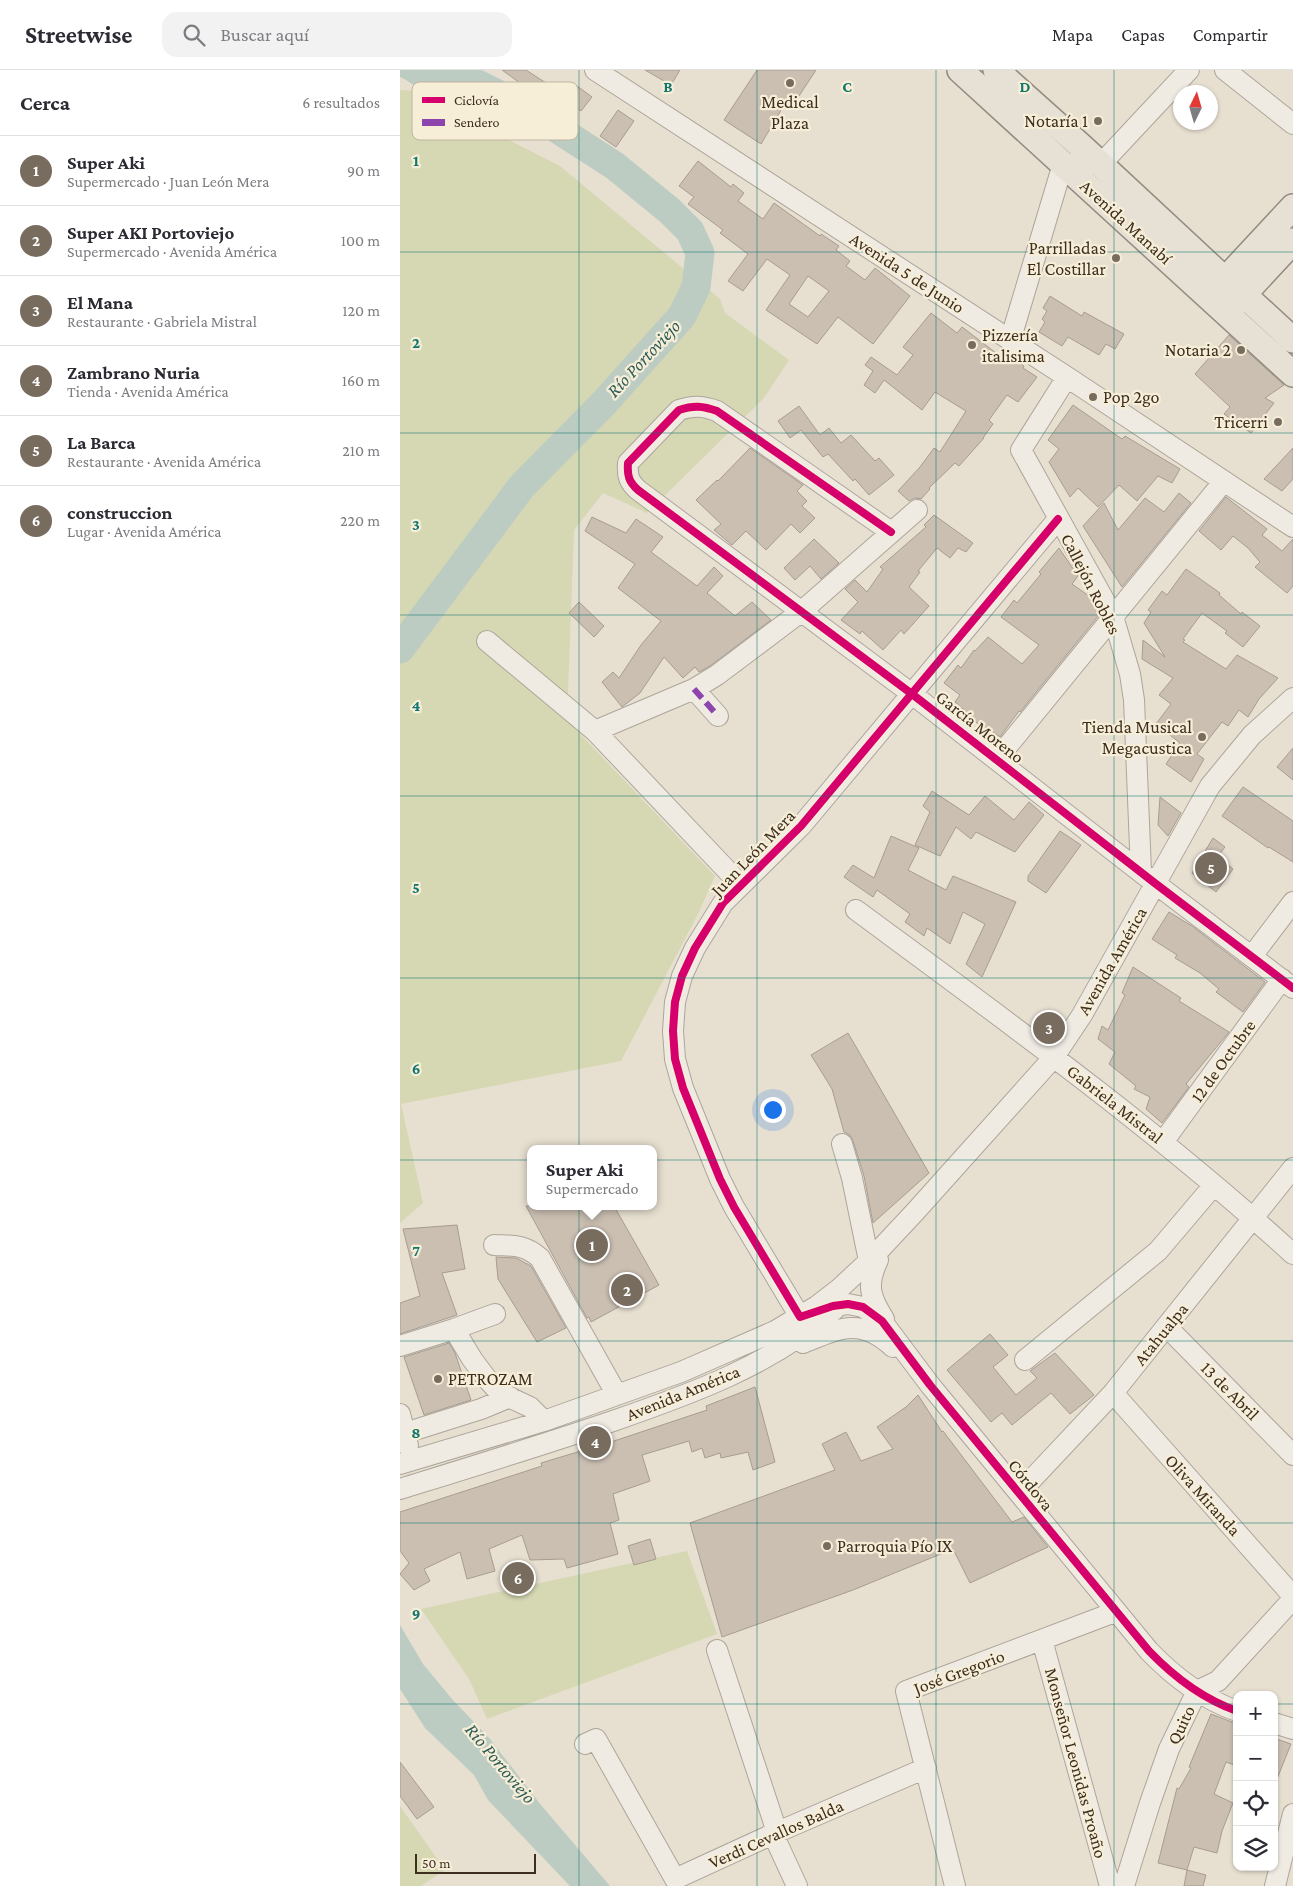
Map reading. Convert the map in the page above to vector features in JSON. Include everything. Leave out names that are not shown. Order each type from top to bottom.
[{"type":"main road","name":"Avenida Manabí","points":[[960,70],[1063,164],[1226,296],[1293,340]]},
{"type":"main road","name":"Avenida Manabí","points":[[996,70],[1101,164],[1226,296],[1293,374]]},
{"type":"main road","points":[[1226,296],[1293,207]]},
{"type":"main road","points":[[1226,296],[1293,241]]},
{"type":"street","name":"Avenida 5 de Junio","points":[[594,70],[1067,377],[1293,527]]},
{"type":"street","points":[[1010,341],[1063,164],[1101,164],[1188,70]]},
{"type":"street","points":[[1225,70],[1293,124]]},
{"type":"street","name":"Callejón Robles","points":[[1067,377],[1021,450],[1113,616],[1130,674],[1134,700],[1149,878]]},
{"type":"street","name":"García Moreno","points":[[891,532],[717,411],[704,406],[690,406],[679,410],[628,464],[627,473],[631,484],[638,490],[912,694],[1288,984]]},
{"type":"street","points":[[997,759],[1224,481]]},
{"type":"street","points":[[595,731],[694,689],[717,675],[802,611],[916,510]]},
{"type":"street","name":"Juan León Mera","points":[[800,1317],[734,1207],[720,1179],[683,1088],[675,1059],[673,1016],[682,976],[695,948],[723,903],[740,884],[801,826],[1058,519]]},
{"type":"street","points":[[487,641],[595,731],[740,884]]},
{"type":"street","points":[[694,689],[718,716]]},
{"type":"street","name":"Avenida América","points":[[408,1486],[531,1449],[670,1401],[760,1361],[801,1336],[840,1304],[914,1213],[1054,1057],[1074,1028],[1149,878],[1210,786],[1252,735],[1293,698]]},
{"type":"street","points":[[1252,956],[1293,902]]},
{"type":"street","name":"Gabriela Mistral","points":[[856,910],[1054,1057],[1164,1142],[1293,1254]]},
{"type":"street","name":"12 de Octubre","points":[[1164,1142],[1288,984]]},
{"type":"street","points":[[842,1144],[874,1261],[871,1280],[872,1297],[901,1344]]},
{"type":"street","name":"Atahualpa","points":[[1019,1493],[1113,1393],[1293,1168]]},
{"type":"street","points":[[1024,1360],[1158,1250],[1214,1184]]},
{"type":"street","points":[[494,1245],[523,1247],[540,1258],[617,1396]]},
{"type":"street","name":"Avenida América","points":[[406,1462],[617,1396],[724,1355],[800,1317],[874,1261]]},
{"type":"street","name":"Córdova","points":[[800,1317],[840,1304],[856,1305],[870,1311],[882,1321],[930,1385],[1115,1612],[1160,1662],[1197,1691],[1233,1709]]},
{"type":"street","points":[[400,1346],[495,1314]]},
{"type":"street","name":"13 de Abril","points":[[1167,1327],[1293,1455]]},
{"type":"street","name":"Córdova","points":[[760,1361],[841,1329],[864,1328],[877,1334],[892,1346],[930,1385]]},
{"type":"street","points":[[454,1329],[487,1380],[500,1392],[530,1408],[544,1420]]},
{"type":"street","name":"Oliva Miranda","points":[[1113,1393],[1293,1598]]},
{"type":"street","points":[[405,1433],[481,1409],[510,1397]]},
{"type":"street","points":[[400,1414],[405,1433],[408,1486]]},
{"type":"street","name":"Quito","points":[[1124,1886],[1166,1758],[1197,1691],[1218,1681],[1293,1598]]},
{"type":"street","name":"José Gregorio","points":[[955,1886],[906,1691],[1115,1612]]},
{"type":"street","name":"Monseñor Leonidas Proaño","points":[[1042,1640],[1110,1886]]},
{"type":"street","points":[[717,1650],[775,1833],[797,1886]]},
{"type":"street","points":[[1278,1724],[1293,1729]]},
{"type":"street","name":"Verdi Cevallos Balda","points":[[584,1744],[596,1739],[675,1878],[926,1768]]},
{"type":"street","points":[[1275,1886],[1293,1814]]},
{"type":"green space","points":[[400,90],[412,91],[412,140],[509,140],[560,166],[720,299],[725,313],[789,360],[764,398],[647,513],[603,493],[574,530],[567,720],[715,876],[699,912],[621,1061],[401,1104],[423,1203],[400,1223]]},
{"type":"green space","points":[[687,1551],[717,1634],[487,1719],[469,1679],[421,1609]]},
{"type":"green space","points":[[400,1806],[445,1870],[421,1886],[400,1886]]},
{"type":"water","points":[[400,70],[460,70],[483,82],[412,82],[412,84],[400,77]]},
{"type":"water","points":[[447,573],[433,620],[400,653],[400,631],[428,593]]},
{"type":"water","points":[[400,1625],[423,1664],[452,1699],[490,1739],[541,1805],[610,1886],[570,1886],[488,1800],[474,1775],[425,1728],[400,1689]]},
{"type":"building","points":[[502,70],[526,70],[544,82],[519,82]]},
{"type":"building","points":[[645,70],[680,70],[671,85]]},
{"type":"building","points":[[757,70],[816,70],[797,99],[790,95],[761,144],[724,120]]},
{"type":"building","points":[[578,87],[592,97],[581,111],[578,109]]},
{"type":"building","points":[[618,110],[634,121],[616,147],[600,136]]},
{"type":"building","points":[[698,161],[731,187],[733,184],[744,193],[738,201],[763,219],[774,203],[820,236],[821,234],[839,246],[836,250],[850,261],[846,266],[865,280],[875,268],[910,296],[873,344],[838,317],[817,344],[766,310],[790,275],[767,259],[743,291],[728,281],[748,254],[720,233],[723,230],[688,204],[694,197],[679,186]],"holes":[[[808,276],[829,291],[808,317],[789,304]]]},
{"type":"building","points":[[1050,296],[1082,316],[1084,312],[1124,334],[1115,349],[1106,344],[1099,355],[1068,337],[1062,346],[1039,332],[1045,322],[1042,319],[1047,311],[1043,308]]},
{"type":"building","points":[[931,313],[957,333],[962,327],[1000,356],[1008,360],[1011,357],[1037,377],[1018,402],[1007,395],[989,420],[993,424],[984,438],[959,466],[955,463],[929,488],[921,499],[915,498],[909,501],[898,491],[934,448],[940,452],[966,411],[935,392],[922,410],[884,380],[875,393],[864,385],[873,371],[865,365],[871,357],[897,375],[913,355],[903,347]]},
{"type":"building","points":[[1229,335],[1284,385],[1265,398],[1274,403],[1251,433],[1224,414],[1230,407],[1195,374]]},
{"type":"building","points":[[1073,405],[1122,439],[1125,436],[1180,469],[1172,483],[1158,476],[1137,501],[1119,485],[1098,507],[1078,488],[1070,497],[1049,462],[1059,449],[1048,440]]},
{"type":"building","points":[[799,406],[820,435],[829,428],[841,443],[851,435],[875,461],[879,458],[894,475],[869,495],[828,454],[823,457],[801,430],[790,438],[778,421]]},
{"type":"building","points":[[750,448],[803,485],[797,491],[807,501],[802,506],[815,518],[800,533],[791,524],[766,550],[746,531],[732,545],[714,530],[721,524],[696,500],[718,481]]},
{"type":"building","points":[[1293,448],[1293,479],[1282,491],[1264,479]]},
{"type":"building","points":[[1179,493],[1191,503],[1122,587],[1083,526],[1104,503],[1118,530],[1145,498],[1164,512]]},
{"type":"building","points":[[1226,497],[1267,529],[1262,535],[1282,551],[1293,539],[1293,586],[1287,593],[1255,567],[1260,562],[1248,548],[1233,536],[1221,550],[1199,531]]},
{"type":"building","points":[[934,515],[973,543],[966,552],[958,548],[950,558],[937,548],[918,571],[920,572],[909,587],[929,606],[904,634],[901,630],[883,650],[862,631],[860,634],[841,620],[858,602],[845,589],[855,580],[867,592],[883,569],[880,567],[926,527],[924,525]]},
{"type":"building","points":[[592,517],[626,533],[636,519],[663,537],[651,552],[697,586],[714,567],[723,576],[707,593],[735,616],[752,602],[771,620],[710,666],[699,672],[695,667],[683,678],[664,657],[640,693],[622,707],[602,682],[613,672],[619,678],[641,645],[661,621],[618,588],[635,564],[585,531]]},
{"type":"building","points":[[814,539],[839,563],[821,579],[810,566],[795,580],[784,568]]},
{"type":"building","points":[[1059,548],[1078,576],[1072,584],[1089,596],[1099,615],[1019,711],[1000,737],[986,727],[984,729],[969,716],[955,702],[960,695],[944,683],[958,665],[961,668],[974,650],[988,637],[1022,664],[1039,645],[1001,617],[1014,600],[1017,603]]},
{"type":"building","points":[[1186,569],[1220,593],[1219,595],[1241,614],[1242,612],[1260,626],[1243,647],[1225,633],[1227,631],[1202,613],[1183,639],[1185,640],[1183,642],[1226,669],[1237,655],[1278,678],[1259,699],[1248,717],[1239,710],[1228,726],[1222,722],[1197,754],[1204,759],[1191,782],[1166,764],[1180,743],[1156,724],[1171,704],[1159,695],[1173,678],[1142,659],[1143,640],[1165,657],[1144,623],[1151,612],[1148,610],[1162,591],[1167,595]]},
{"type":"building","points":[[579,602],[604,626],[594,637],[569,613]]},
{"type":"building","points":[[1293,748],[1293,780],[1277,767]]},
{"type":"building","points":[[1243,787],[1293,821],[1293,862],[1268,848],[1222,816]]},
{"type":"building","points":[[932,791],[969,815],[985,796],[1014,820],[1029,802],[1044,815],[1015,852],[976,832],[971,839],[956,827],[940,856],[915,845],[930,812],[923,806]]},
{"type":"building","points":[[1160,797],[1181,813],[1168,836],[1158,825]]},
{"type":"building","points":[[1060,831],[1081,845],[1046,893],[1028,881],[1028,876]]},
{"type":"building","points":[[891,836],[919,848],[908,870],[946,890],[953,876],[1016,902],[982,977],[966,964],[985,924],[963,912],[950,944],[927,928],[924,936],[905,922],[910,914],[877,890],[873,897],[844,877],[853,865],[874,878]]},
{"type":"building","points":[[1213,838],[1225,847],[1218,856],[1233,869],[1216,892],[1192,873]]},
{"type":"building","points":[[1169,912],[1192,926],[1265,982],[1243,1012],[1216,992],[1219,989],[1200,973],[1175,958],[1177,955],[1152,939]]},
{"type":"building","points":[[1133,967],[1181,998],[1179,1001],[1229,1032],[1186,1084],[1189,1087],[1162,1123],[1146,1109],[1150,1097],[1134,1089],[1136,1086],[1109,1064],[1115,1052],[1098,1039],[1102,1026],[1108,1030],[1125,995],[1122,993]]},
{"type":"building","points":[[848,1033],[929,1173],[873,1223],[864,1176],[853,1141],[850,1135],[844,1132],[832,1089],[811,1055]]},
{"type":"building","points":[[528,1210],[616,1210],[659,1285],[591,1322],[589,1317],[587,1318]]},
{"type":"building","points":[[457,1225],[465,1269],[442,1273],[457,1315],[400,1334],[400,1303],[420,1296],[403,1229]]},
{"type":"building","points":[[496,1257],[516,1258],[531,1266],[566,1328],[537,1342],[498,1279]]},
{"type":"building","points":[[990,1334],[1008,1355],[993,1367],[1016,1395],[1037,1378],[1030,1371],[1055,1353],[1094,1395],[1070,1414],[1051,1393],[1012,1425],[1002,1413],[991,1422],[947,1370]]},
{"type":"building","name":"PETROZAM","points":[[449,1343],[455,1353],[471,1400],[424,1415],[404,1357]]},
{"type":"building","points":[[755,1387],[775,1462],[753,1470],[748,1452],[721,1458],[720,1453],[705,1458],[702,1448],[692,1452],[689,1441],[642,1455],[650,1481],[613,1494],[619,1520],[610,1523],[618,1554],[567,1568],[564,1559],[530,1560],[522,1535],[489,1549],[495,1571],[467,1579],[460,1552],[424,1569],[430,1581],[414,1590],[400,1574],[409,1563],[400,1551],[400,1512],[542,1466],[541,1463],[707,1410],[706,1406]]},
{"type":"building","name":"Parroquia Pío IX","points":[[918,1395],[942,1432],[1012,1522],[1024,1517],[1048,1547],[970,1583],[953,1549],[853,1590],[722,1637],[690,1523],[835,1470],[822,1444],[846,1432],[861,1461],[893,1449],[877,1427],[906,1407]]},
{"type":"building","points":[[650,1539],[656,1559],[634,1565],[628,1546]]},
{"type":"building","points":[[1211,1714],[1233,1722],[1233,1765],[1226,1762],[1214,1794],[1233,1803],[1222,1831],[1217,1853],[1194,1847],[1187,1870],[1158,1863],[1177,1788],[1179,1789],[1191,1768],[1189,1767]]},
{"type":"building","points":[[1278,1739],[1291,1744],[1278,1776]]},
{"type":"building","points":[[400,1762],[434,1807],[417,1819],[400,1796]]},
{"type":"building","points":[[1187,1870],[1206,1875],[1203,1886],[1184,1886]]},
{"type":"waterway","name":"Río Portoviejo","points":[[449,70],[473,82]]},
{"type":"waterway","name":"Río Portoviejo","points":[[400,649],[522,486],[604,403],[682,316],[696,287],[700,253],[690,231],[670,211],[615,166],[575,140]]},
{"type":"marked path","points":[[694,689],[718,716]]},
{"type":"cycle path","points":[[891,532],[717,411],[707,408],[689,407],[679,410],[628,463],[629,478],[638,490],[912,694],[1293,988]]},
{"type":"cycle path","points":[[1058,519],[801,826],[723,903],[695,948],[682,976],[675,1002],[673,1031],[675,1059],[683,1088],[720,1179],[734,1207],[800,1317],[833,1306],[848,1304],[863,1307],[882,1321],[930,1385],[1149,1651],[1169,1670],[1201,1694],[1233,1709]]},
{"type":"place","name":"Medical Plaza","points":[[790,83]]},
{"type":"place","name":"Notaría 1","points":[[1098,121]]},
{"type":"place","name":"Parrilladas El Costillar","points":[[1116,258]]},
{"type":"place","name":"Pizzería italisima","points":[[972,345]]},
{"type":"place","name":"Notaria 2","points":[[1241,350]]},
{"type":"place","name":"Pop 2go","points":[[1093,397]]},
{"type":"place","name":"Tricerri","points":[[1278,422]]},
{"type":"place","name":"Tienda Musical Megacustica","points":[[1202,737]]},
{"type":"place","name":"La Barca","points":[[1211,868]]},
{"type":"place","name":"El Mana","points":[[1049,1028]]},
{"type":"place","name":"Super Aki","points":[[592,1245]]},
{"type":"place","name":"Super AKI Portoviejo","points":[[627,1290]]},
{"type":"place","name":"PETROZAM","points":[[438,1379]]},
{"type":"place","name":"Zambrano Nuria","points":[[595,1442]]},
{"type":"place","name":"Parroquia Pío IX","points":[[827,1546]]},
{"type":"place","name":"construccion","points":[[518,1578]]}]
